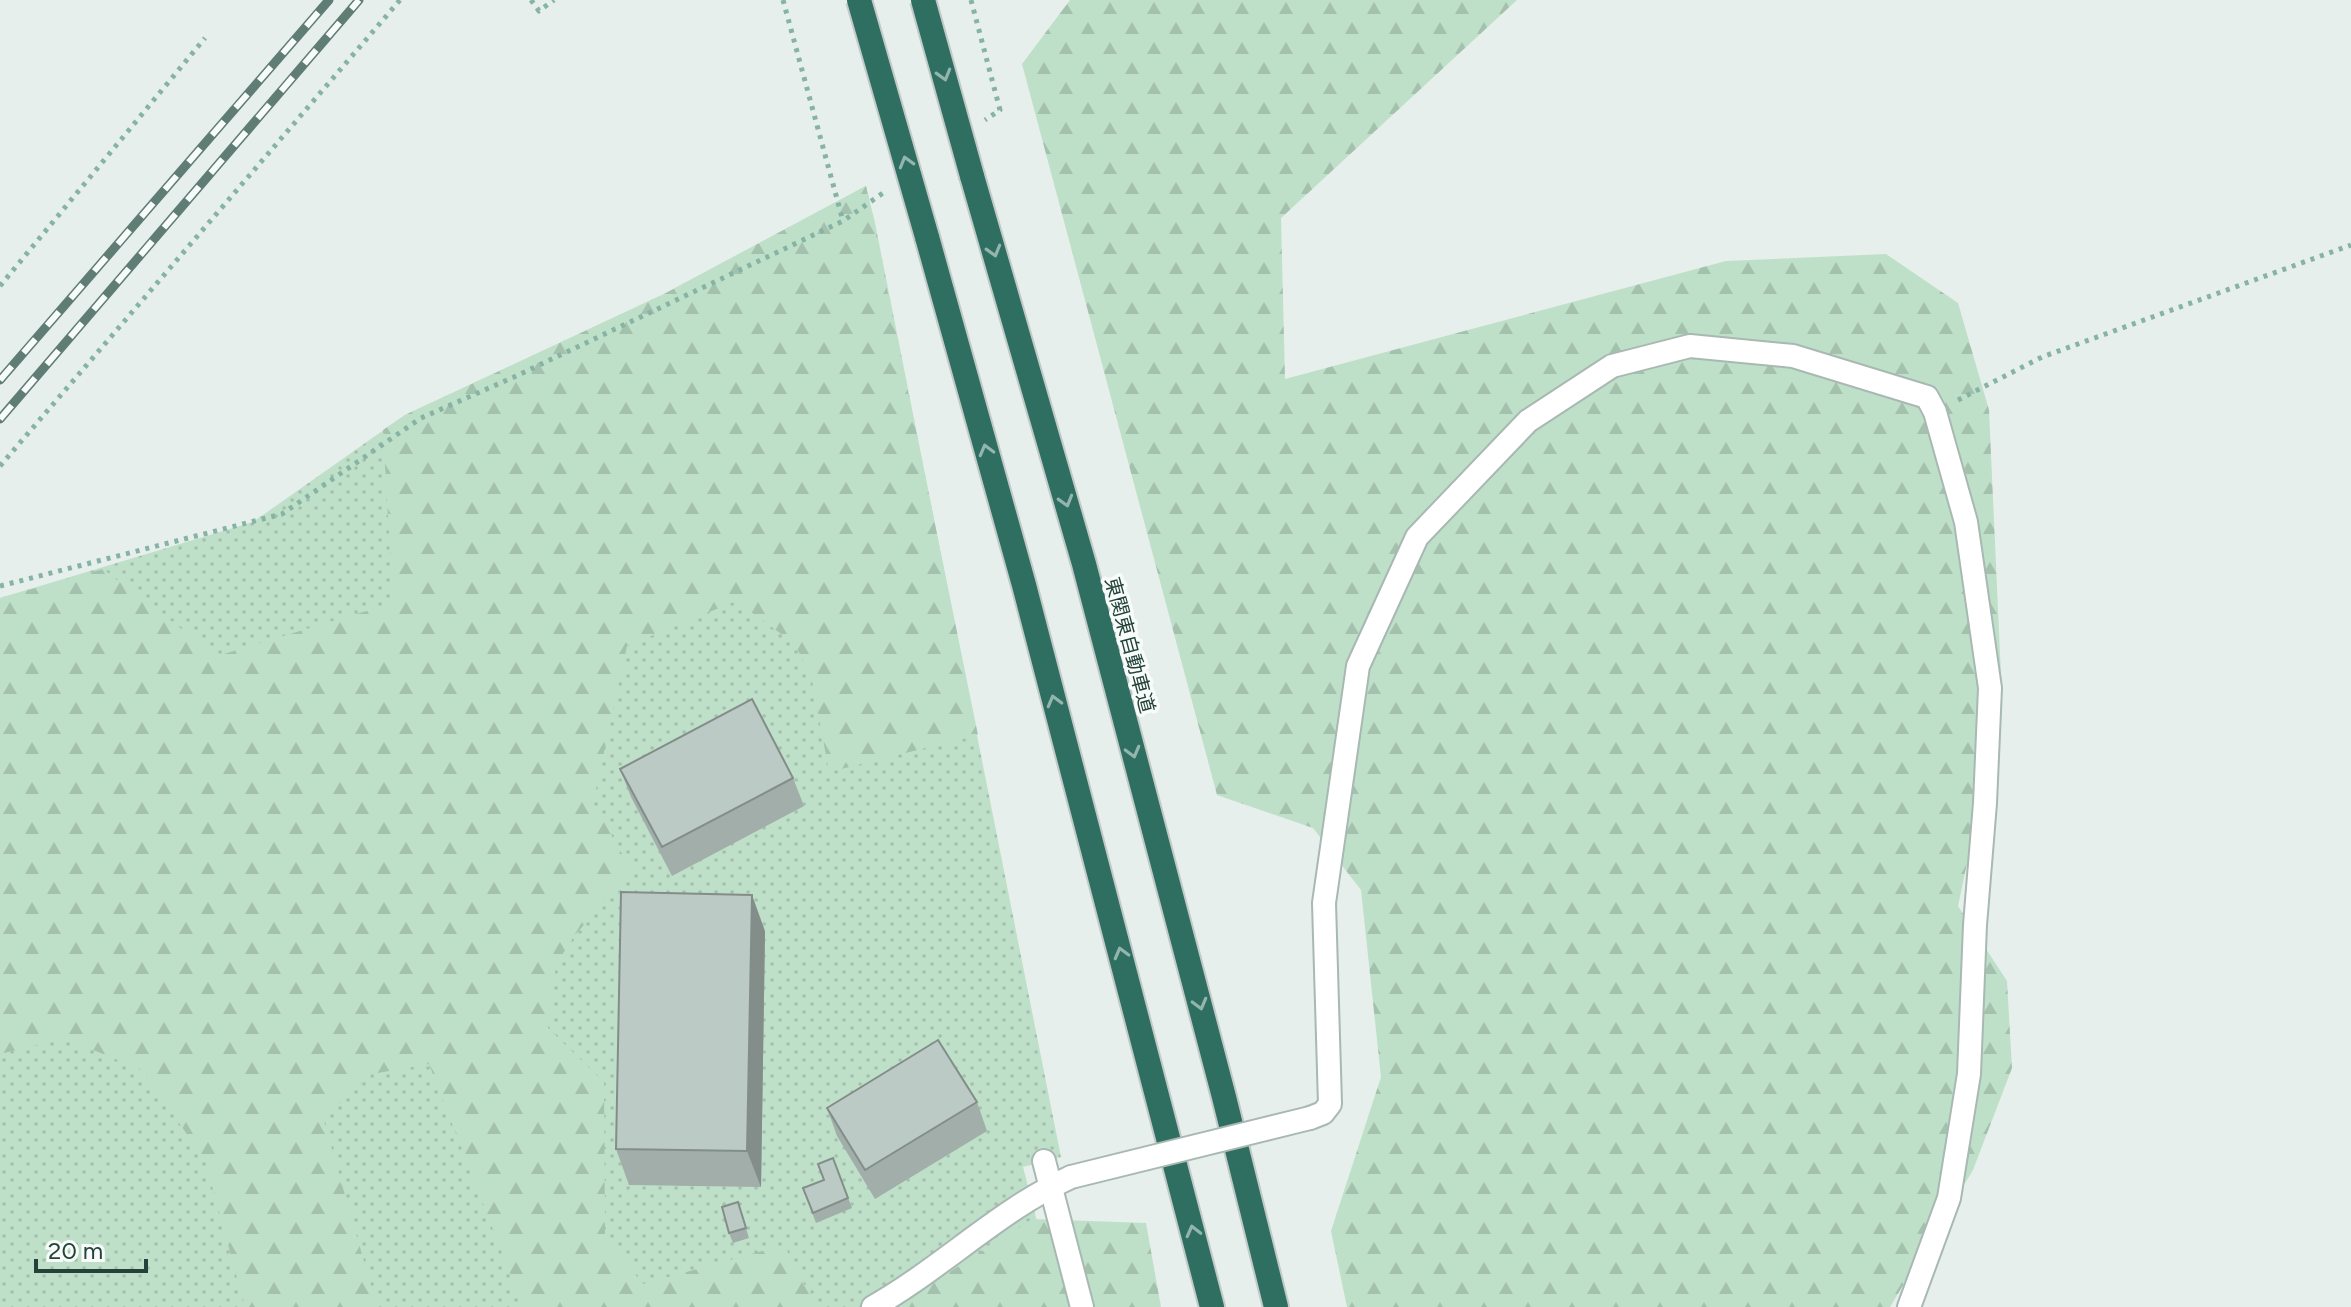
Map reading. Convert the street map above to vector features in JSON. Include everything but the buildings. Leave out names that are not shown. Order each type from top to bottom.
[{"type":"highway","points":[[859,0],[1024,585],[1212,1307]]},
{"type":"highway","name":"東関東自動車道","points":[[923,0],[1084,564],[1276,1307]]},
{"type":"lane","points":[[873,1307],[901,1291],[1030,1197],[1071,1177],[1323,1113],[1330,1104],[1324,903],[1358,666],[1417,537],[1528,421],[1612,366],[1690,346],[1793,356],[1927,397],[1935,412],[1966,522],[1990,688],[1969,1074],[1949,1198],[1909,1307]]},
{"type":"lane","points":[[1044,1161],[1082,1307]]},
{"type":"path","points":[[0,466],[400,0]]},
{"type":"path","points":[[531,0],[539,11],[554,0]]},
{"type":"path","points":[[783,0],[843,221]]},
{"type":"path","points":[[971,0],[1000,110],[974,128]]},
{"type":"path","points":[[0,286],[205,38]]},
{"type":"path","points":[[0,586],[282,514],[421,418],[843,221],[895,184]]},
{"type":"path","points":[[1935,412],[2042,357],[2351,245]]},
{"type":"green space","points":[[1070,0],[1517,0],[1281,218],[1285,379],[1726,261],[1886,254],[1958,303],[1989,410],[2002,698],[1958,906],[2007,981],[2012,1068],[1973,1170],[1890,1307],[1347,1307],[1331,1231],[1381,1077],[1361,890],[1313,828],[1217,795],[1022,64]]},
{"type":"green space","points":[[866,186],[1061,1157],[1023,1167],[1059,1307],[0,1307],[0,598],[253,522],[405,415],[664,294]]},
{"type":"green space","points":[[866,186],[978,735],[829,772],[812,680],[795,644],[736,601],[627,646],[593,803],[632,871],[575,935],[556,964],[548,1028],[604,1082],[605,1237],[643,1284],[784,1245],[816,1307],[523,1307],[429,1064],[372,1074],[323,1118],[377,1307],[245,1307],[205,1160],[142,1070],[64,1038],[0,1054],[0,598],[103,569],[217,656],[393,603],[383,430],[405,415],[664,294]]},
{"type":"green space","points":[[1032,1219],[1146,1223],[1161,1307],[895,1307]]},
{"type":"railway","points":[[0,380],[329,0]]},
{"type":"railway","points":[[0,419],[359,0]]}]
